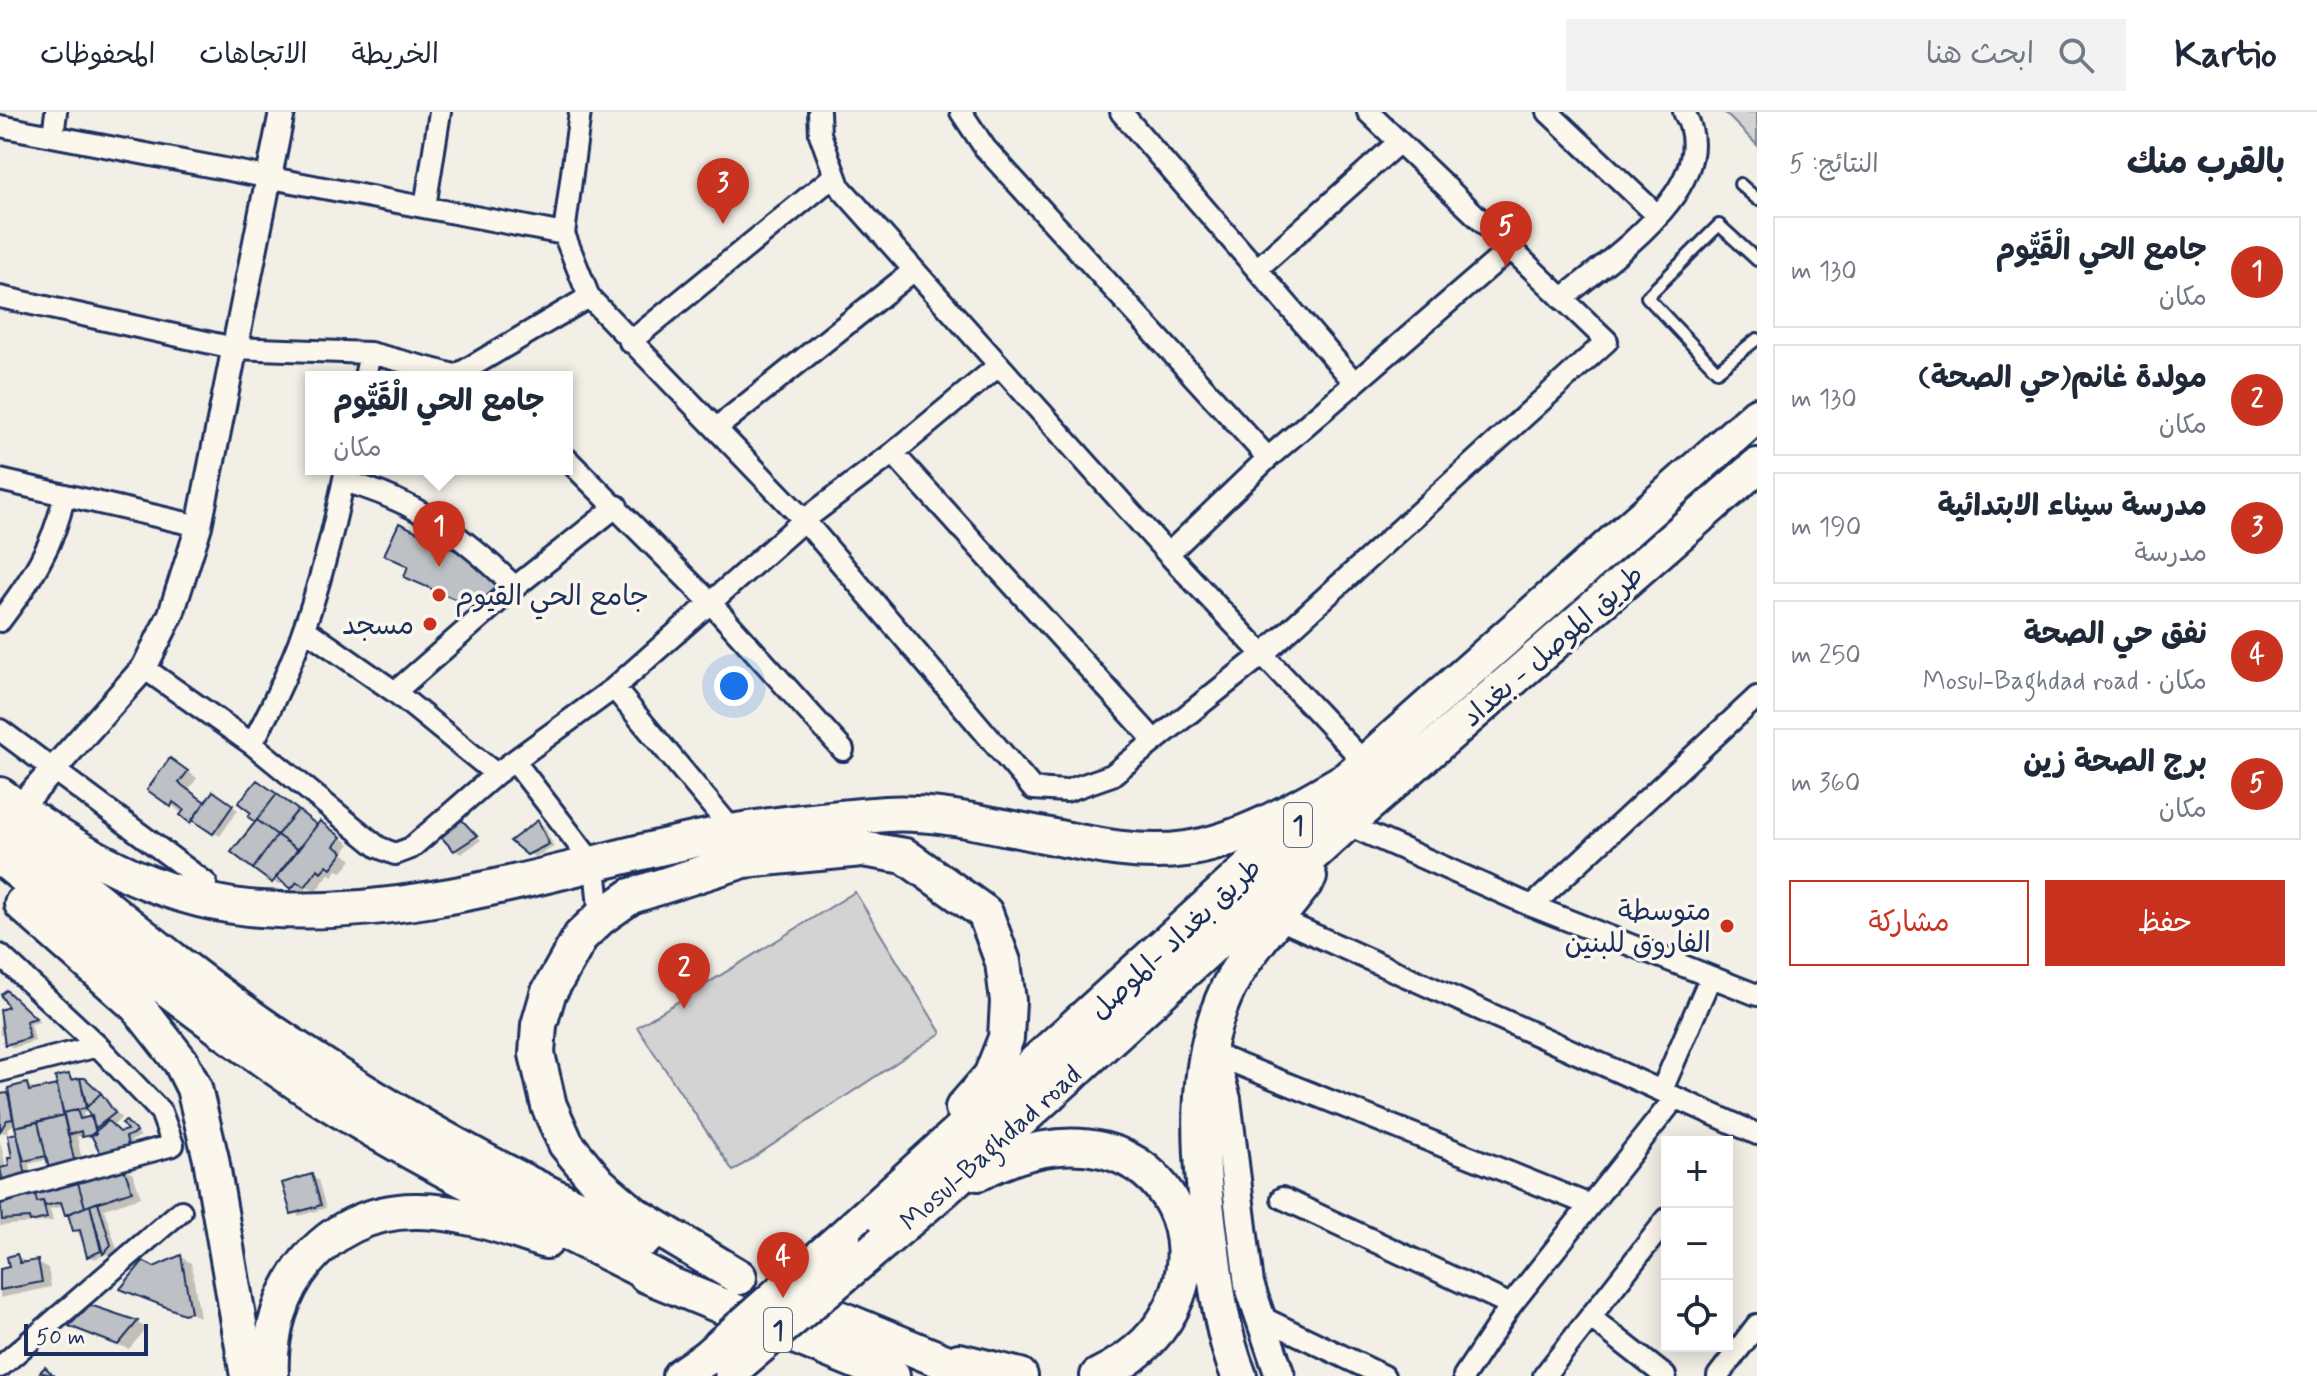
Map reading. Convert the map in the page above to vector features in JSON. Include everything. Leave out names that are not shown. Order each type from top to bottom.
[{"type":"highway","name":"طريق بغداد -الموصل","points":[[711,1370],[843,1237],[1757,415]]},
{"type":"highway","name":"طريق الموصل - بغداد","points":[[1346,824],[1757,466]]},
{"type":"highway","points":[[11,842],[116,868],[169,890],[259,909],[312,910],[420,901],[595,866],[734,832],[889,814],[936,816],[1117,847],[1186,849],[1225,839],[1357,772]]},
{"type":"highway","points":[[1239,1376],[1219,1302],[1205,1197],[1202,1108],[1211,1047],[1236,975],[1346,824]]},
{"type":"highway","name":"Mosul-Baghdad road","points":[[711,1370],[883,1242],[945,1189],[1346,824]]},
{"type":"highway","points":[[11,842],[233,1004],[389,1105],[570,1204],[979,1376]]},
{"type":"highway","points":[[11,842],[167,989],[318,1096],[467,1182],[665,1282]]},
{"type":"highway","points":[[11,842],[107,976],[137,1006],[181,1062],[194,1088],[211,1159],[248,1376]]},
{"type":"highway","points":[[739,1277],[634,1214],[599,1184],[566,1144],[549,1106],[537,1054],[539,1025],[548,994],[581,936],[631,896],[744,860],[862,849],[905,856],[985,913],[1003,962],[1008,1001],[1006,1038],[991,1076],[894,1191]]},
{"type":"highway","points":[[945,1189],[1021,1153],[1076,1147],[1102,1148],[1123,1155],[1160,1183],[1182,1225],[1182,1275],[1159,1328],[1121,1365],[1098,1376]]},
{"type":"highway","points":[[271,1376],[273,1324],[287,1287],[313,1252],[346,1228],[367,1219],[412,1211],[472,1219],[665,1282]]},
{"type":"highway","name":"1","points":[[665,1282],[892,1376]]},
{"type":"highway","points":[[910,1347],[1020,1376]]},
{"type":"main road","points":[[1211,1047],[1226,1099],[1249,1284],[1280,1376]]},
{"type":"street","points":[[53,136],[56,112]]},
{"type":"street","points":[[11,842],[53,771],[144,668],[171,614],[199,526],[282,112]]},
{"type":"street","points":[[425,207],[440,112]]},
{"type":"street","points":[[580,112],[564,234],[589,297],[630,342],[718,427],[804,520],[1033,789],[1066,791],[1112,775],[1153,739],[1262,655],[1607,341],[1368,112]]},
{"type":"street","points":[[819,112],[820,134],[834,176],[913,271],[1262,655],[1357,772]]},
{"type":"street","points":[[961,112],[985,148],[1268,458]]},
{"type":"street","points":[[1121,112],[1355,383]]},
{"type":"street","points":[[1548,112],[1658,216]]},
{"type":"street","points":[[1562,299],[1658,216],[1683,185],[1690,166],[1690,121],[1684,112]]},
{"type":"street","points":[[0,126],[564,234]]},
{"type":"street","points":[[1257,269],[1399,142]]},
{"type":"street","points":[[630,342],[834,176]]},
{"type":"street","points":[[1168,554],[1268,458],[1510,249]]},
{"type":"street","points":[[718,427],[913,271]]},
{"type":"street","points":[[0,297],[234,348],[370,353],[440,371]]},
{"type":"street","points":[[467,371],[589,297]]},
{"type":"street","points":[[366,371],[370,353]]},
{"type":"street","points":[[144,668],[252,744],[378,847],[395,854],[411,848],[496,774],[614,688],[804,520],[893,453],[998,366]]},
{"type":"street","points":[[893,453],[1153,739]]},
{"type":"street","points":[[573,465],[709,601],[843,750]]},
{"type":"street","points":[[252,744],[280,693],[319,593],[345,475],[425,512],[515,587]]},
{"type":"street","points":[[0,480],[199,526]]},
{"type":"street","points":[[0,621],[27,586],[59,524],[64,495]]},
{"type":"street","points":[[395,692],[515,587],[617,506]]},
{"type":"street","points":[[306,630],[395,692],[496,774]]},
{"type":"street","points":[[614,688],[734,832]]},
{"type":"street","points":[[1532,906],[1752,709]]},
{"type":"street","points":[[0,730],[206,883]]},
{"type":"street","points":[[515,762],[595,866],[600,918]]},
{"type":"street","points":[[1346,824],[1532,906],[1757,995]]},
{"type":"street","points":[[1279,919],[1668,1094],[1741,1134]]},
{"type":"street","points":[[0,955],[98,1046],[161,1112],[173,1145],[0,1192]]},
{"type":"street","points":[[1464,1376],[1511,1305],[1590,1205],[1668,1094],[1710,978]]},
{"type":"street","points":[[0,1071],[98,1046]]},
{"type":"street","points":[[1211,1047],[1590,1205]]},
{"type":"street","points":[[1282,1198],[1511,1305]]},
{"type":"street","points":[[0,1367],[181,1211]]},
{"type":"street","points":[[1544,1376],[1661,1227]]},
{"type":"street","points":[[1259,1316],[1384,1376]]},
{"type":"street","points":[[1590,1317],[1665,1376]]},
{"type":"street","points":[[1718,1376],[1757,1325]]},
{"type":"lane","points":[[1740,184],[1757,199]]},
{"type":"lane","points":[[1757,260],[1719,225],[1647,297],[1717,371],[1757,339]]},
{"type":"shaded area","points":[[1724,112],[1757,112],[1757,145]]},
{"type":"shaded area","points":[[855,892],[941,1033],[733,1171],[637,1027]]},
{"type":"building","points":[[399,523],[480,562],[479,569],[499,587],[487,599],[481,593],[475,608],[404,577],[408,566],[384,555]]},
{"type":"building","points":[[170,758],[188,771],[179,783],[205,802],[190,823],[180,815],[184,810],[173,802],[171,807],[147,790]]},
{"type":"building","points":[[257,780],[277,794],[255,822],[248,817],[251,813],[238,803]]},
{"type":"building","points":[[213,791],[233,805],[213,834],[192,820]]},
{"type":"building","points":[[277,794],[298,810],[277,835],[257,820]]},
{"type":"building","points":[[298,810],[317,825],[298,850],[277,835]]},
{"type":"building","points":[[257,820],[277,835],[253,869],[231,852]]},
{"type":"building","points":[[462,820],[477,836],[454,851],[441,837]]},
{"type":"building","points":[[538,820],[549,844],[527,855],[510,841]]},
{"type":"building","points":[[320,821],[341,837],[334,846],[343,852],[331,868],[327,865],[321,872],[318,869],[305,887],[297,882],[291,889],[276,877]]},
{"type":"building","points":[[277,835],[298,850],[272,883],[253,869]]},
{"type":"building","points":[[6,990],[36,1018],[26,1021],[29,1038],[5,1045],[0,1010],[8,1007],[1,995]]},
{"type":"building","points":[[69,1074],[71,1080],[80,1078],[86,1108],[63,1113],[55,1077]]},
{"type":"building","points":[[80,1078],[85,1078],[101,1093],[87,1107]]},
{"type":"building","points":[[27,1083],[29,1091],[57,1085],[64,1115],[15,1127],[8,1088]]},
{"type":"building","points":[[8,1093],[13,1119],[7,1120],[0,1131],[0,1094]]},
{"type":"building","points":[[101,1093],[115,1113],[96,1128],[86,1108]]},
{"type":"building","points":[[77,1110],[80,1119],[92,1116],[96,1134],[82,1137],[81,1131],[68,1135],[63,1113]]},
{"type":"building","points":[[64,1115],[75,1164],[49,1169],[38,1122]]},
{"type":"building","points":[[108,1121],[120,1132],[127,1130],[122,1123],[126,1121],[137,1132],[126,1137],[129,1149],[102,1156],[91,1135]]},
{"type":"building","points":[[38,1122],[46,1156],[24,1161],[15,1127]]},
{"type":"building","points":[[17,1133],[26,1176],[3,1182],[0,1168],[9,1166],[8,1158],[12,1158],[8,1135]]},
{"type":"building","points":[[123,1166],[132,1191],[85,1207],[76,1176]]},
{"type":"building","points":[[312,1174],[321,1205],[291,1214],[282,1183]]},
{"type":"building","points":[[76,1176],[85,1207],[65,1215],[61,1202],[45,1206],[43,1201],[37,1202],[34,1190]]},
{"type":"building","points":[[34,1190],[37,1202],[43,1201],[47,1218],[30,1222],[29,1218],[2,1220],[0,1197]]},
{"type":"building","points":[[98,1202],[111,1245],[103,1254],[90,1205]]},
{"type":"building","points":[[90,1205],[101,1251],[87,1257],[80,1230],[73,1231],[68,1214]]},
{"type":"building","points":[[17,1254],[20,1263],[38,1260],[42,1282],[0,1290],[0,1269],[9,1267],[7,1257]]},
{"type":"building","points":[[181,1255],[191,1312],[184,1314],[120,1289],[143,1261],[154,1267]]},
{"type":"building","points":[[90,1305],[138,1321],[118,1345],[69,1326]]},
{"type":"building","points":[[45,1367],[54,1376],[40,1372]]},
{"type":"place","name":"مدرسة سيناء الابتدائية","points":[[723,224]]},
{"type":"place","name":"برج الصحة زين","points":[[1506,267]]},
{"type":"place","name":"جامع الحي الْقَيُّوم","points":[[439,567]]},
{"type":"place","name":"جامع الحي القيوم","points":[[439,595]]},
{"type":"place","name":"مسجد","points":[[430,624]]},
{"type":"place","name":"متوسطة الفاروق للبنين","points":[[1727,926]]},
{"type":"place","name":"مولدة غانم(حي الصحة)","points":[[684,1009]]},
{"type":"place","name":"نفق حي الصحة","points":[[783,1298]]}]
